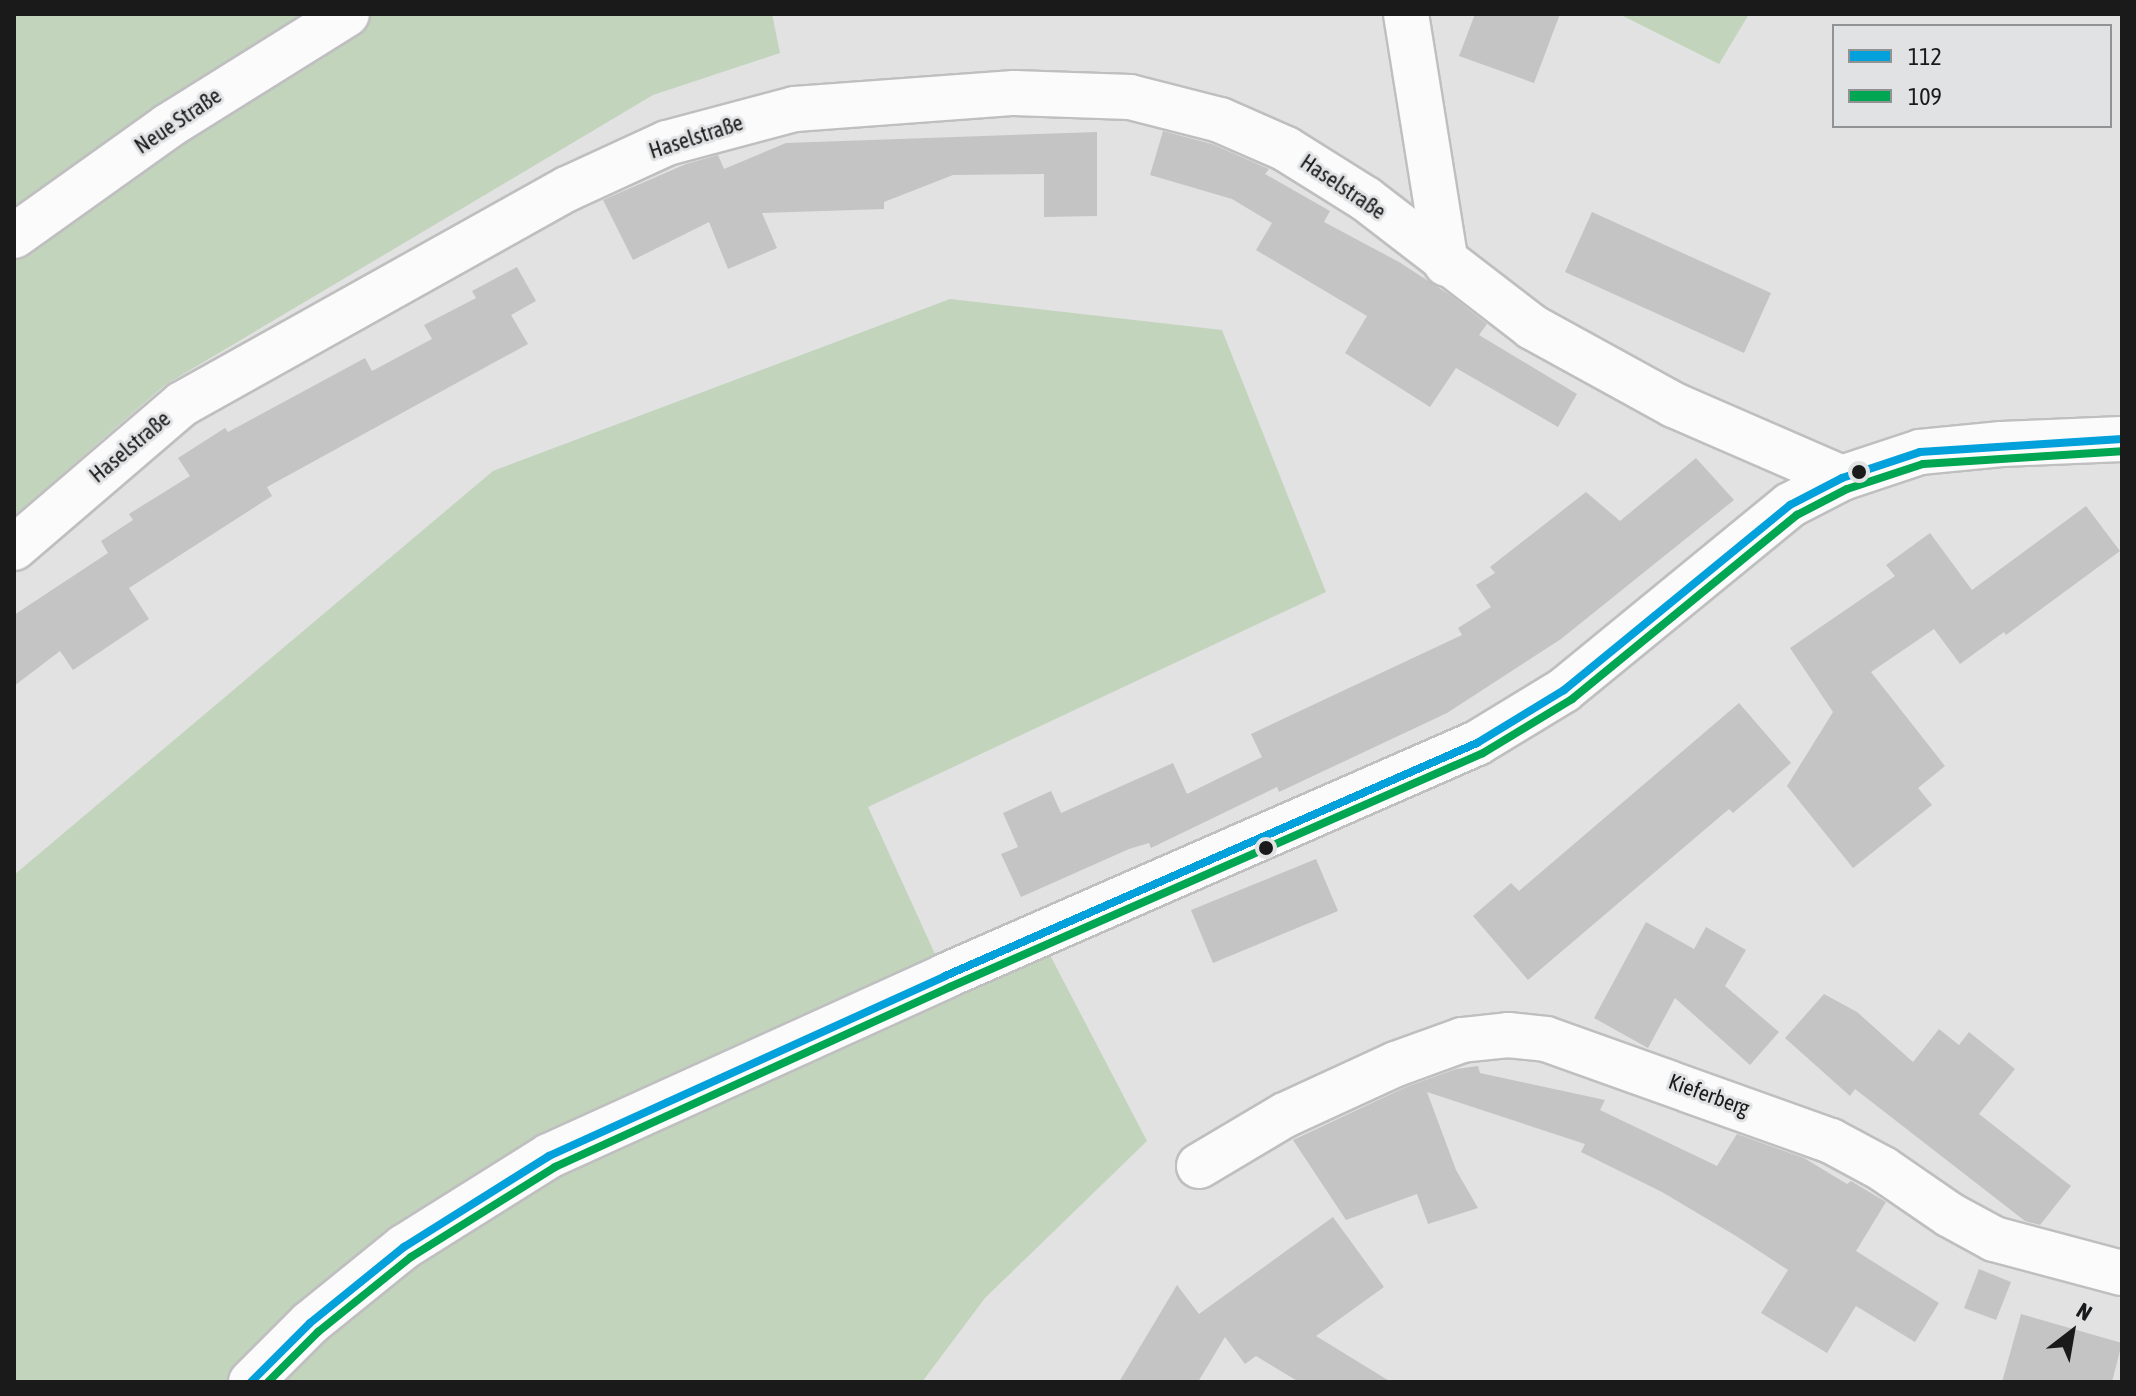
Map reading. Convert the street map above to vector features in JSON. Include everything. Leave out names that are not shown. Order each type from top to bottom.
[{"type":"street","name":"Neue Straße","points":[[14,236],[181,118],[347,14]]},
{"type":"street","points":[[1406,14],[1446,264]]},
{"type":"street","name":"Haselstraße","points":[[14,548],[182,404],[582,182],[667,143],[795,109],[1014,93],[1130,97],[1220,120],[1286,149],[1366,199],[1446,264],[1532,327],[1661,398],[1842,478]]},
{"type":"street","points":[[251,1382],[310,1323],[404,1247],[549,1156],[945,976],[1477,743],[1564,690],[1790,505],[1842,478],[1920,452],[2002,444],[2122,439]]},
{"type":"street","name":"Kieferberg","points":[[1199,1166],[1285,1115],[1396,1064],[1462,1040],[1508,1035],[1546,1039],[1831,1141],[1883,1169],[1950,1215],[1994,1239],[2122,1273]]},
{"type":"green space","points":[[14,14],[772,14],[780,53],[653,95],[165,385],[14,516]]},
{"type":"green space","points":[[1619,14],[1749,14],[1719,64]]},
{"type":"green space","points":[[950,299],[1222,330],[1326,592],[868,807],[945,976],[1040,936],[1147,1141],[985,1298],[922,1382],[14,1382],[14,875],[493,471]]},
{"type":"building","points":[[1475,14],[1560,14],[1534,83],[1459,56]]},
{"type":"building","points":[[1163,131],[1212,144],[1269,169],[1265,174],[1330,211],[1324,222],[1399,262],[1450,295],[1487,324],[1479,335],[1577,394],[1558,427],[1456,368],[1430,407],[1345,353],[1367,316],[1256,250],[1272,223],[1232,199],[1150,175]]},
{"type":"building","points":[[1097,132],[1097,216],[1044,217],[1044,174],[953,175],[884,202],[884,209],[762,213],[777,248],[728,269],[709,222],[633,260],[603,200],[686,164],[718,155],[724,169],[786,143]]},
{"type":"building","points":[[1592,212],[1771,293],[1744,353],[1565,272]]},
{"type":"building","points":[[517,267],[536,301],[511,315],[528,344],[267,487],[272,496],[129,588],[149,619],[73,670],[60,651],[14,686],[14,615],[108,553],[101,541],[133,520],[129,514],[190,476],[178,458],[225,428],[228,432],[365,358],[372,371],[432,339],[424,325],[476,298],[472,291]]},
{"type":"building","points":[[1696,458],[1734,500],[1561,639],[1447,713],[1279,792],[1277,787],[1151,848],[1149,843],[1129,849],[1021,897],[1001,854],[1018,847],[1003,813],[1051,791],[1061,813],[1173,763],[1187,794],[1262,757],[1251,734],[1462,635],[1458,628],[1491,607],[1476,585],[1495,573],[1490,567],[1586,492],[1620,521]]},
{"type":"building","points":[[2086,506],[2120,551],[2006,635],[2004,632],[1960,664],[1934,629],[1871,672],[1945,766],[1918,788],[1932,805],[1853,868],[1787,786],[1833,712],[1790,648],[1895,576],[1886,565],[1930,533],[1972,590]]},
{"type":"building","points":[[1739,703],[1791,763],[1733,813],[1729,809],[1528,980],[1473,916],[1511,883],[1519,891]]},
{"type":"building","points":[[1316,859],[1338,911],[1213,963],[1191,910]]},
{"type":"building","points":[[1646,922],[1694,949],[1706,927],[1746,950],[1725,986],[1779,1032],[1750,1065],[1675,998],[1648,1048],[1594,1018]]},
{"type":"building","points":[[1824,994],[1857,1012],[1913,1062],[1939,1029],[1959,1045],[1969,1032],[2015,1069],[1979,1114],[2071,1186],[2040,1225],[2025,1221],[1855,1089],[1850,1096],[1785,1038]]},
{"type":"building","points":[[1478,1066],[1480,1073],[1605,1100],[1600,1110],[1717,1166],[1737,1134],[1804,1158],[1847,1184],[1851,1181],[1886,1202],[1856,1251],[1939,1303],[1915,1342],[1856,1306],[1827,1353],[1761,1313],[1788,1270],[1736,1236],[1662,1192],[1581,1152],[1585,1144],[1427,1092],[1456,1170],[1478,1208],[1428,1224],[1417,1194],[1346,1220],[1293,1140],[1406,1087],[1456,1069]]},
{"type":"building","points":[[1333,1217],[1384,1287],[1316,1336],[1391,1382],[1299,1382],[1256,1356],[1245,1364],[1225,1337],[1198,1382],[1119,1382],[1177,1285],[1199,1314]]},
{"type":"building","points":[[1979,1269],[2011,1282],[1996,1320],[1964,1308]]},
{"type":"building","points":[[2021,1314],[2122,1343],[2112,1382],[2002,1382]]},
{"type":"transit line","name":"112","points":[[251,1382],[310,1323],[404,1247],[549,1156],[945,976],[1477,743],[1564,690],[1790,505],[1842,478],[1920,452],[2122,439]]},
{"type":"transit line","name":"109","points":[[268,1382],[318,1332],[411,1257],[555,1167],[950,987],[1483,753],[1572,699],[1797,515],[1847,489],[1923,464],[2122,451]]}]
